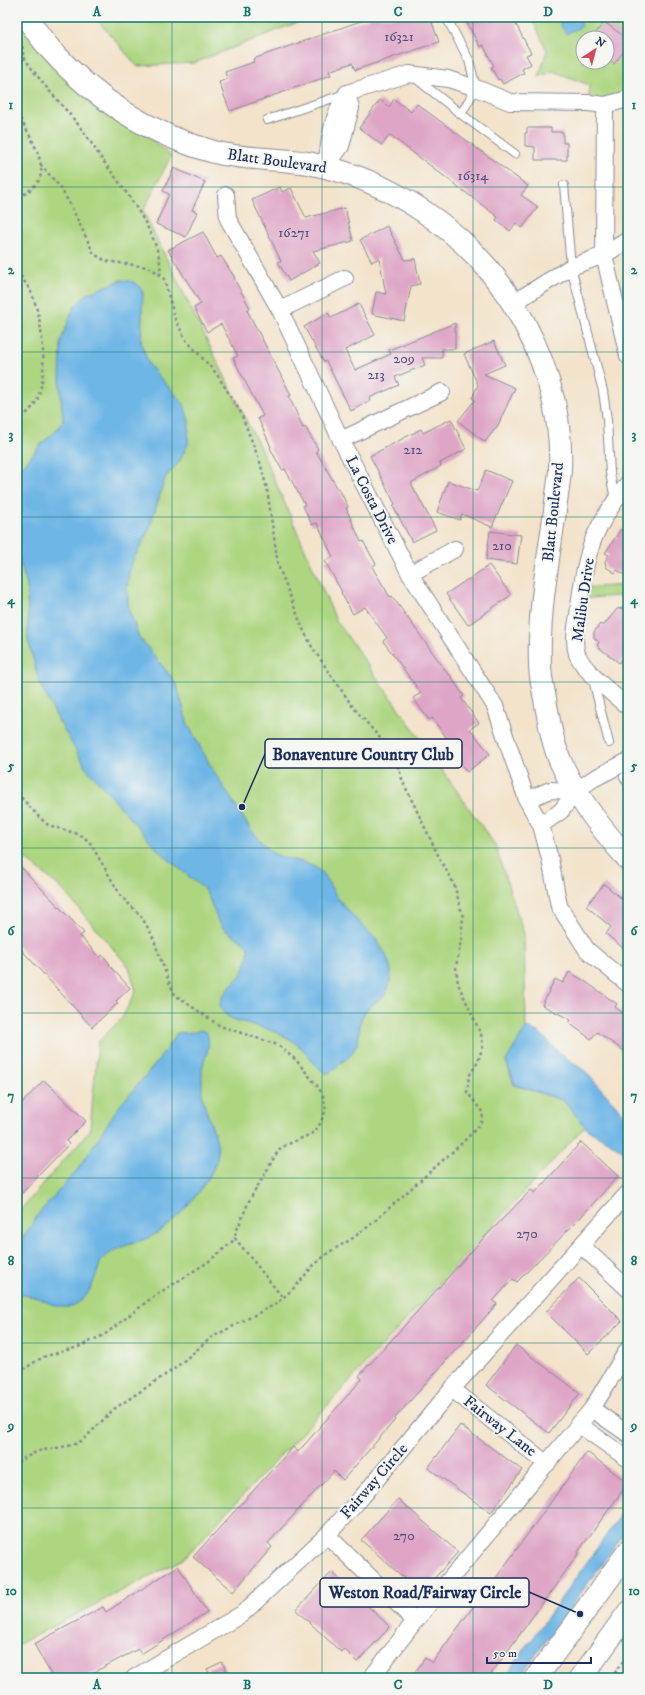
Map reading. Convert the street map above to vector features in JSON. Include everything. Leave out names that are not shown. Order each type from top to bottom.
[{"type":"street","name":"Blatt Boulevard","points":[[27,18],[48,47],[70,71],[111,105],[134,119],[186,143],[216,152],[260,159],[304,163],[326,168],[369,182],[392,193],[429,216],[466,245],[483,263],[513,303],[534,343],[549,384],[558,427],[560,470],[541,615],[540,666],[549,724],[562,766],[576,791],[609,838],[628,859]]},
{"type":"street","points":[[326,168],[340,146],[352,108],[347,93],[409,74],[448,79],[476,88],[510,102],[589,103],[605,105],[628,99]]},
{"type":"street","points":[[605,105],[604,255],[628,356]]},
{"type":"street","name":"La Costa Drive","points":[[226,195],[228,219],[280,310],[341,440],[410,574],[495,706],[527,800],[541,824],[550,859],[559,906],[586,950],[628,984]]},
{"type":"street","points":[[513,303],[571,267],[604,255],[628,240]]},
{"type":"street","points":[[280,310],[345,278]]},
{"type":"street","points":[[341,440],[442,392]]},
{"type":"street","name":"Malibu Drive","points":[[628,482],[592,541],[586,562],[575,641],[577,654],[591,673],[628,706]]},
{"type":"street","points":[[410,574],[455,549]]},
{"type":"street","points":[[541,824],[561,811],[576,791],[593,779],[628,761]]},
{"type":"street","points":[[527,800],[550,790],[576,791]]},
{"type":"street","name":"Fairway Circle","points":[[134,1678],[242,1614],[327,1535],[362,1497],[452,1389],[582,1246],[627,1194]]},
{"type":"street","points":[[582,1246],[628,1289]]},
{"type":"street","points":[[371,1678],[416,1621],[592,1409],[628,1349]]},
{"type":"street","name":"Fairway Lane","points":[[452,1389],[547,1464]]},
{"type":"street","points":[[592,1409],[628,1434]]},
{"type":"street","points":[[578,1424],[628,1459]]},
{"type":"street","points":[[327,1535],[416,1621]]},
{"type":"street","points":[[536,1678],[628,1552]]},
{"type":"street","points":[[581,1678],[628,1613]]},
{"type":"lane","points":[[446,17],[469,60],[476,88],[460,114]]},
{"type":"lane","points":[[409,74],[460,114],[515,154]]},
{"type":"lane","points":[[267,120],[347,93]]},
{"type":"lane","points":[[564,185],[571,267],[603,391],[607,420],[610,473],[616,500]]},
{"type":"lane","points":[[591,673],[609,743]]},
{"type":"path","points":[[27,18],[21,32],[20,39],[24,57],[31,69],[47,89],[86,134],[130,197],[158,250],[161,266],[160,275]]},
{"type":"path","points":[[17,78],[22,67],[24,57]]},
{"type":"path","points":[[17,114],[31,140],[41,165],[60,187],[70,204],[94,254],[106,261],[147,267],[164,279],[175,319],[180,330],[190,346],[216,373],[240,410],[260,462],[267,489],[278,565],[302,627],[312,647],[353,707],[394,754],[403,782],[441,861],[454,884],[463,918],[461,941],[456,967],[458,984],[481,1034],[483,1045],[478,1062],[469,1076],[467,1092],[483,1113],[482,1120],[476,1129],[369,1226],[350,1240],[329,1252],[283,1298],[269,1308],[212,1337],[174,1369],[114,1410],[83,1440],[73,1445],[38,1451],[17,1462]]},
{"type":"path","points":[[17,198],[37,183],[41,176],[41,165]]},
{"type":"path","points":[[17,270],[34,299],[42,329],[43,364],[42,380],[36,401],[30,411],[17,418]]},
{"type":"path","points":[[17,793],[39,817],[48,824],[78,834],[89,841],[121,896],[141,916],[152,935],[169,982],[176,995],[220,1026],[278,1045],[296,1060],[318,1087],[323,1095],[326,1110],[318,1128],[311,1134],[286,1145],[278,1151],[251,1197],[232,1242],[208,1262],[153,1297],[93,1342],[43,1357],[26,1368],[17,1370]]},
{"type":"path","points":[[234,1237],[283,1298]]},
{"type":"path","points":[[611,1678],[628,1655]]},
{"type":"green space","points":[[17,17],[111,105],[171,156],[143,211],[264,456],[336,620],[495,845],[524,934],[526,1028],[506,1061],[514,1085],[563,1100],[585,1126],[311,1423],[183,1559],[17,1645],[17,1214],[90,1130],[98,1042],[122,1018],[136,991],[129,967],[60,887],[17,852]]},
{"type":"green space","points":[[95,17],[311,17],[194,63],[137,66]]},
{"type":"green space","points":[[531,17],[628,17],[628,99],[589,103],[589,85],[553,71],[539,77],[547,50]]},
{"type":"green space","points":[[628,585],[628,595],[580,599],[581,588]]},
{"type":"water","points":[[556,17],[578,17],[582,26],[566,34]]},
{"type":"water","points":[[121,280],[137,284],[143,293],[141,343],[149,365],[184,404],[189,421],[188,444],[179,462],[165,478],[149,530],[130,566],[127,589],[129,610],[139,637],[173,679],[178,689],[188,725],[213,770],[251,830],[272,853],[315,867],[324,874],[336,896],[351,914],[376,939],[386,955],[391,969],[390,983],[386,994],[366,1010],[361,1019],[358,1042],[351,1055],[329,1073],[325,1073],[321,1070],[303,1049],[284,1036],[267,1029],[232,1019],[224,1013],[220,1002],[243,972],[249,947],[224,929],[218,921],[204,889],[161,853],[87,769],[57,718],[39,681],[28,640],[27,586],[17,551],[17,473],[42,443],[55,432],[63,421],[60,385],[61,340],[74,307],[87,294]]},
{"type":"water","points":[[526,1028],[539,1032],[562,1055],[586,1072],[628,1119],[628,1155],[588,1130],[563,1100],[515,1085],[506,1061]]},
{"type":"water","points":[[200,1030],[206,1032],[209,1042],[202,1070],[203,1100],[218,1146],[216,1163],[203,1186],[183,1211],[162,1230],[148,1238],[127,1245],[107,1255],[100,1263],[88,1293],[75,1305],[61,1307],[38,1298],[17,1294],[17,1247],[39,1213],[79,1168],[117,1109],[158,1061],[177,1033],[196,1032]]},
{"type":"water","points":[[628,1505],[628,1528],[519,1678],[504,1678]]},
{"type":"building","points":[[372,17],[430,17],[439,42],[355,70],[352,63],[329,71],[331,75],[230,111],[219,82],[227,79],[225,72],[254,62],[253,59]]},
{"type":"building","points":[[464,17],[512,17],[531,53],[526,55],[531,64],[522,69],[524,73],[503,84],[500,79],[498,80],[491,67],[494,66],[483,45],[480,47]]},
{"type":"building","points":[[604,22],[628,39],[628,46],[615,63],[615,30],[598,30]]},
{"type":"building","points":[[394,99],[411,112],[417,104],[528,186],[521,195],[538,207],[522,228],[516,223],[510,231],[496,220],[498,217],[390,135],[382,145],[359,128],[380,100],[389,107]]},
{"type":"building","points":[[527,128],[551,128],[551,132],[563,132],[563,143],[567,143],[567,160],[535,160],[535,147],[525,146],[525,133],[527,133]]},
{"type":"building","points":[[174,168],[205,182],[192,210],[197,212],[186,237],[156,224],[169,194],[163,191]]},
{"type":"building","points":[[280,187],[282,192],[291,188],[306,218],[345,208],[353,241],[313,251],[320,263],[289,281],[278,262],[281,261],[252,200]]},
{"type":"building","points":[[387,226],[405,260],[415,259],[420,284],[411,286],[404,321],[372,314],[376,292],[386,294],[379,258],[372,262],[360,240]]},
{"type":"building","points":[[203,232],[217,258],[221,256],[235,278],[234,279],[250,308],[247,310],[291,395],[289,396],[303,428],[305,427],[318,449],[316,451],[338,489],[339,488],[361,542],[363,541],[376,564],[372,567],[390,597],[392,596],[449,674],[464,696],[461,698],[479,723],[470,729],[490,754],[467,772],[450,751],[454,748],[432,718],[429,720],[413,698],[421,693],[383,641],[387,638],[365,607],[353,614],[325,561],[333,557],[317,523],[312,525],[303,506],[305,505],[285,469],[282,470],[270,448],[271,447],[258,418],[263,416],[233,358],[238,356],[221,324],[207,332],[194,308],[201,304],[168,250]]},
{"type":"building","points":[[359,304],[375,335],[345,350],[355,370],[391,354],[389,350],[455,323],[455,349],[442,349],[442,358],[422,358],[425,365],[395,377],[399,385],[369,398],[370,401],[351,411],[326,361],[324,362],[304,327],[328,313],[331,318]]},
{"type":"building","points":[[494,341],[505,365],[484,374],[515,388],[498,425],[485,442],[458,421],[475,400],[472,398],[478,385],[464,354]]},
{"type":"building","points":[[451,419],[466,449],[440,463],[441,466],[411,483],[436,530],[412,542],[393,506],[395,504],[370,456],[421,429],[423,433]]},
{"type":"building","points":[[486,470],[512,481],[492,527],[462,514],[460,520],[437,512],[448,481],[477,491]]},
{"type":"building","points":[[621,529],[628,534],[628,577],[617,570],[615,573],[606,567],[605,561],[609,555],[605,553]]},
{"type":"building","points":[[490,531],[521,535],[517,564],[486,560]]},
{"type":"building","points":[[489,565],[511,595],[468,625],[446,594]]},
{"type":"building","points":[[628,607],[628,662],[623,658],[619,663],[597,646],[599,642],[594,638],[594,632],[600,624],[603,626],[617,609]]},
{"type":"building","points":[[17,863],[84,933],[80,936],[100,958],[102,955],[130,988],[116,1001],[118,1003],[92,1027],[17,945]]},
{"type":"building","points":[[604,884],[628,904],[628,941],[623,948],[606,934],[611,927],[586,906]]},
{"type":"building","points":[[569,972],[617,1004],[615,1007],[628,1017],[628,1054],[597,1032],[591,1039],[569,1023],[571,1020],[542,1005],[555,979],[563,983]]},
{"type":"building","points":[[44,1080],[86,1121],[66,1141],[69,1144],[17,1198],[17,1108]]},
{"type":"building","points":[[581,1142],[618,1176],[579,1219],[517,1282],[513,1279],[493,1301],[497,1304],[394,1419],[395,1420],[343,1480],[334,1471],[268,1543],[272,1547],[233,1592],[193,1557],[293,1447],[298,1452],[362,1379],[359,1376],[478,1244],[531,1190],[535,1193]]},
{"type":"building","points":[[579,1278],[622,1321],[588,1354],[546,1312]]},
{"type":"building","points":[[516,1345],[580,1393],[549,1433],[486,1385]]},
{"type":"building","points":[[460,1425],[522,1470],[491,1513],[428,1468]]},
{"type":"building","points":[[587,1452],[628,1483],[488,1678],[411,1678],[425,1658],[432,1663],[484,1592],[485,1593]]},
{"type":"building","points":[[398,1499],[458,1552],[421,1593],[361,1540]]},
{"type":"building","points":[[178,1566],[207,1612],[141,1654],[138,1649],[83,1678],[53,1678],[34,1644],[103,1607],[106,1612]]},
{"type":"building","points":[[332,1572],[390,1627],[357,1662],[344,1649],[341,1652],[296,1610]]},
{"type":"building","points":[[222,1662],[230,1678],[212,1678],[207,1669]]},
{"type":"place","name":"Bonaventure Country Club","points":[[242,807]]},
{"type":"place","name":"Weston Road/Fairway Circle","points":[[580,1614]]}]
